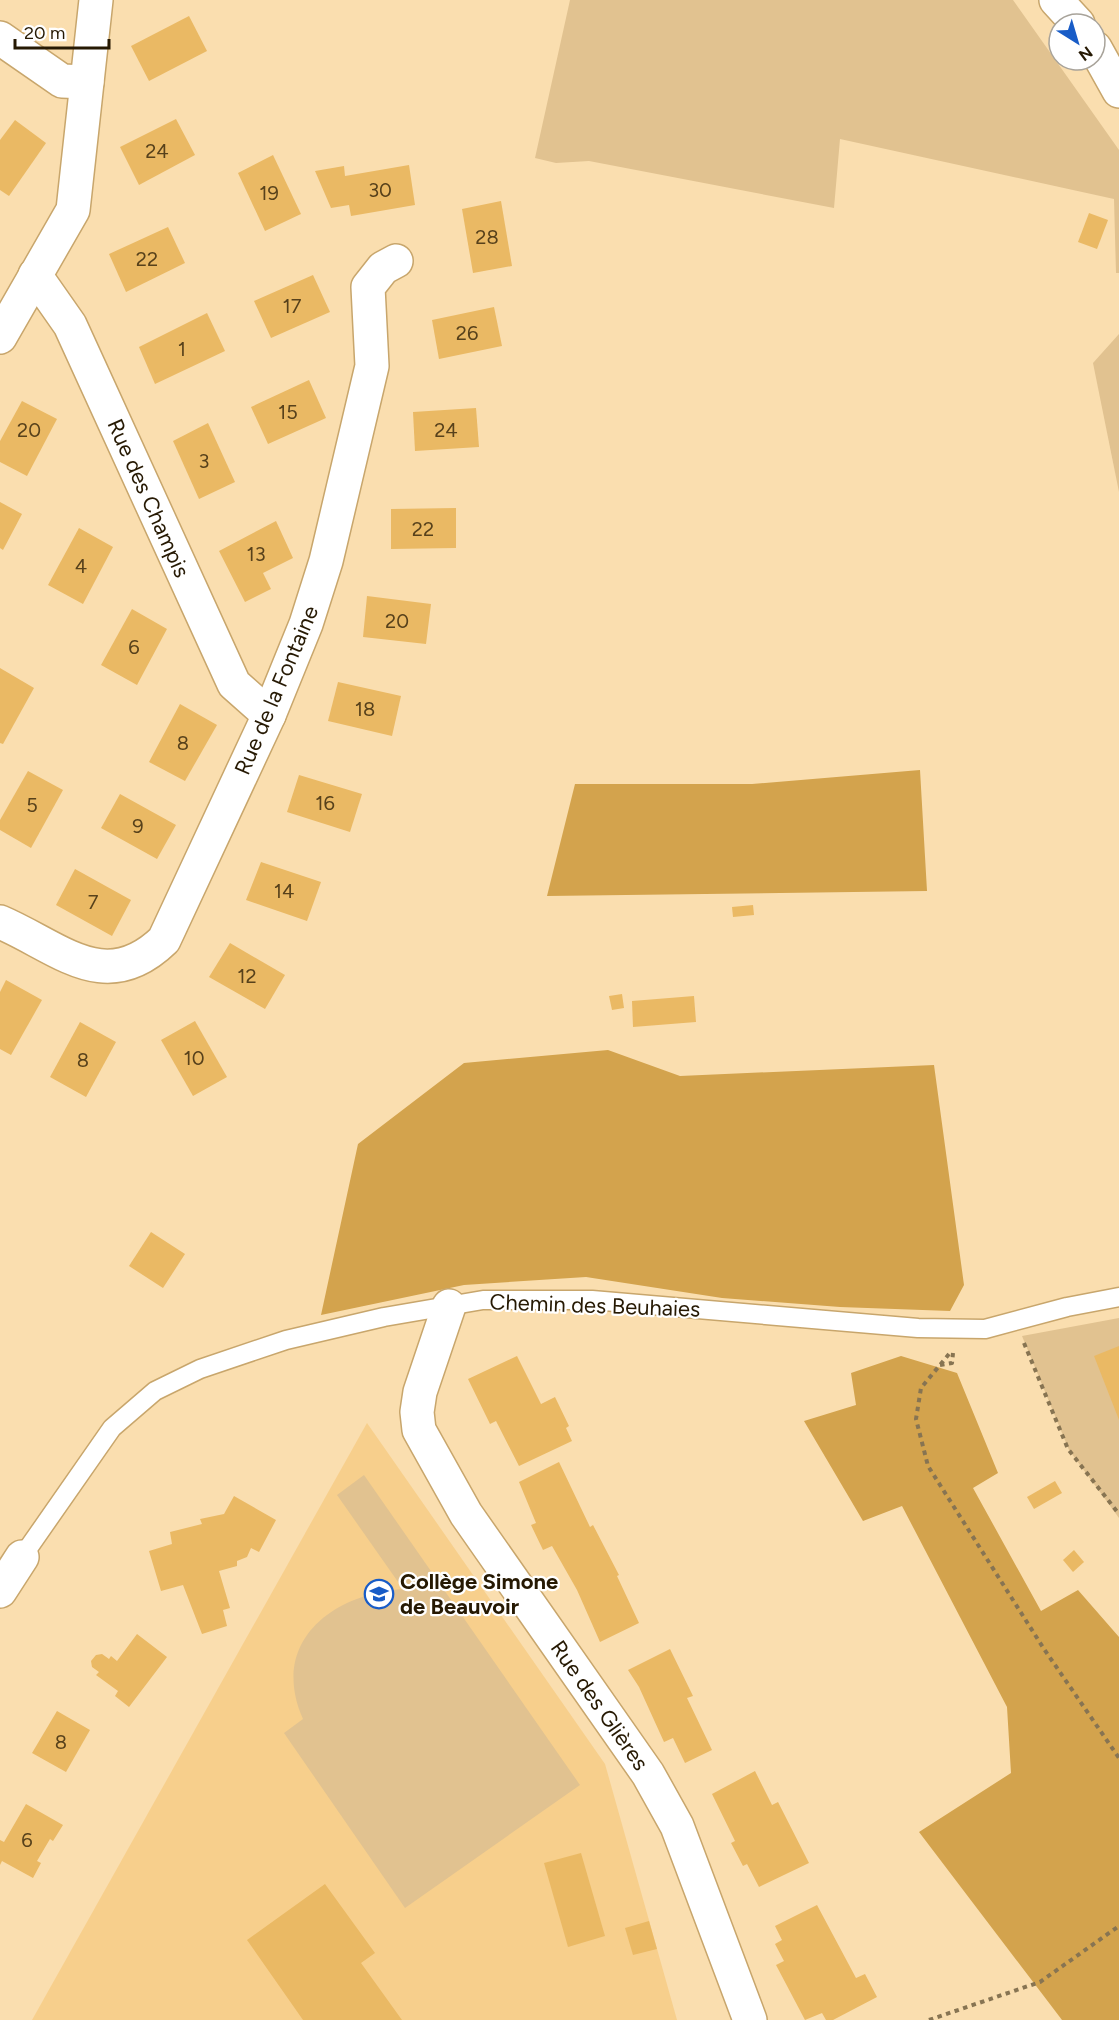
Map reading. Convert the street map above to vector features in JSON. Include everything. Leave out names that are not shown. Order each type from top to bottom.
[{"type":"street","points":[[0,336],[73,210],[96,0]]},
{"type":"street","points":[[1056,0],[1067,12]]},
{"type":"street","points":[[0,38],[62,81],[87,82]]},
{"type":"street","points":[[1107,70],[1119,91]]},
{"type":"street","name":"Rue de la Fontaine","points":[[0,922],[92,966],[111,968],[136,960],[152,952],[164,940],[268,715],[306,624],[344,488],[372,366],[368,287],[383,268],[396,261]]},
{"type":"street","name":"Rue des Champis","points":[[35,275],[70,325],[234,684],[268,715]]},
{"type":"street","name":"Rue des Glières","points":[[449,1306],[420,1392],[417,1412],[419,1430],[466,1514],[648,1774],[677,1826],[750,2020]]},
{"type":"street","name":"Chemin des Beuhaies","points":[[0,1591],[22,1557]]},
{"type":"lane","name":"Chemin des Beuhaies","points":[[22,1557],[112,1428],[155,1391],[200,1369],[286,1340],[384,1317],[483,1299],[592,1300],[918,1328],[985,1329],[1066,1307],[1119,1297]]},
{"type":"path","points":[[1016,1322],[1068,1449],[1119,1514]]},
{"type":"path","points":[[939,1365],[952,1363],[954,1357],[952,1350],[939,1365],[921,1388],[916,1419],[928,1466],[1050,1658],[1119,1758]]},
{"type":"path","points":[[929,2020],[1040,1982],[1119,1926]]},
{"type":"shaded area","points":[[570,0],[1013,0],[1047,48],[1047,72],[1064,72],[1119,150],[1119,273],[1116,273],[1114,199],[840,139],[834,208],[589,161],[556,163],[535,158]]},
{"type":"shaded area","points":[[1119,334],[1119,492],[1093,363]]},
{"type":"shaded area","points":[[920,770],[927,891],[547,896],[575,784],[752,784]]},
{"type":"shaded area","points":[[608,1050],[680,1076],[934,1065],[964,1285],[950,1311],[840,1307],[722,1298],[586,1277],[464,1285],[321,1315],[358,1144],[464,1063]]},
{"type":"shaded area","points":[[1119,1318],[1119,1518],[1069,1450],[1022,1336]]},
{"type":"shaded area","points":[[901,1356],[957,1373],[998,1473],[973,1488],[1041,1611],[1078,1590],[1119,1637],[1119,2020],[1062,2020],[919,1832],[1011,1773],[1007,1707],[902,1506],[863,1521],[804,1421],[856,1405],[851,1373]]},
{"type":"shaded area","name":"Collège Simone de Beauvoir","points":[[367,1423],[605,1764],[677,2020],[32,2020]]},
{"type":"shaded area","points":[[364,1475],[580,1785],[405,1908],[284,1733],[303,1719],[295,1692],[294,1667],[301,1645],[314,1627],[331,1612],[353,1601],[377,1593],[403,1589],[337,1495]]},
{"type":"building","points":[[189,16],[207,51],[149,81],[131,46]]},
{"type":"building","points":[[176,119],[195,155],[139,185],[120,147]]},
{"type":"building","points":[[15,120],[46,143],[9,196],[0,190],[0,140]]},
{"type":"building","points":[[273,155],[301,214],[265,231],[238,173]]},
{"type":"building","points":[[409,165],[415,205],[351,216],[349,205],[331,208],[315,171],[344,166],[345,176]]},
{"type":"building","points":[[501,201],[512,266],[473,273],[462,209]]},
{"type":"building","points":[[1089,213],[1108,220],[1097,249],[1078,242]]},
{"type":"building","points":[[168,227],[185,263],[126,292],[109,254]]},
{"type":"building","points":[[313,275],[330,312],[271,338],[254,301]]},
{"type":"building","points":[[494,307],[502,346],[439,359],[432,320]]},
{"type":"building","points":[[207,313],[225,351],[155,384],[139,347]]},
{"type":"building","points":[[309,380],[326,418],[268,444],[251,407]]},
{"type":"building","points":[[22,401],[57,419],[27,476],[0,462],[0,441]]},
{"type":"building","points":[[476,408],[479,447],[415,451],[413,412]]},
{"type":"building","points":[[208,423],[235,482],[199,499],[173,441]]},
{"type":"building","points":[[0,502],[22,514],[3,550],[0,548]]},
{"type":"building","points":[[456,508],[456,548],[391,549],[391,509]]},
{"type":"building","points":[[276,521],[293,558],[263,573],[271,589],[245,602],[219,551]]},
{"type":"building","points":[[79,528],[113,547],[83,604],[48,585]]},
{"type":"building","points":[[367,596],[431,604],[426,644],[363,637]]},
{"type":"building","points":[[132,609],[167,629],[137,685],[101,665]]},
{"type":"building","points":[[0,668],[34,688],[3,744],[0,743]]},
{"type":"building","points":[[338,682],[401,696],[392,736],[328,721]]},
{"type":"building","points":[[180,704],[217,725],[185,781],[149,762]]},
{"type":"building","points":[[28,771],[63,790],[31,848],[0,830],[0,820]]},
{"type":"building","points":[[299,775],[362,794],[350,832],[287,812]]},
{"type":"building","points":[[120,794],[176,825],[157,859],[101,828]]},
{"type":"building","points":[[261,862],[321,882],[307,921],[246,900]]},
{"type":"building","points":[[75,869],[131,900],[112,936],[56,905]]},
{"type":"building","points":[[753,905],[754,915],[733,917],[732,907]]},
{"type":"building","points":[[230,943],[285,975],[265,1009],[209,977]]},
{"type":"building","points":[[6,980],[42,1000],[11,1055],[0,1049],[0,992]]},
{"type":"building","points":[[622,994],[624,1008],[612,1010],[609,996]]},
{"type":"building","points":[[694,996],[696,1022],[633,1027],[632,1001]]},
{"type":"building","points":[[195,1021],[227,1077],[193,1096],[161,1040]]},
{"type":"building","points":[[80,1022],[116,1042],[86,1097],[50,1077]]},
{"type":"building","points":[[151,1232],[185,1254],[163,1288],[129,1266]]},
{"type":"building","points":[[1119,1346],[1119,1420],[1094,1356]]},
{"type":"building","points":[[517,1356],[541,1404],[555,1397],[569,1426],[566,1428],[572,1441],[519,1466],[496,1421],[490,1424],[468,1379]]},
{"type":"building","points":[[559,1462],[590,1527],[593,1525],[619,1575],[617,1576],[639,1623],[600,1642],[577,1590],[552,1546],[543,1550],[531,1525],[536,1523],[519,1482]]},
{"type":"building","points":[[1055,1481],[1062,1493],[1034,1509],[1027,1497]]},
{"type":"building","points":[[234,1496],[276,1520],[259,1552],[251,1548],[247,1557],[237,1561],[237,1566],[219,1571],[230,1608],[223,1610],[227,1626],[202,1634],[183,1585],[161,1591],[149,1551],[172,1544],[170,1532],[202,1524],[200,1519],[224,1514]]},
{"type":"building","points":[[1074,1550],[1084,1562],[1073,1572],[1063,1560]]},
{"type":"building","points":[[137,1634],[167,1657],[129,1707],[115,1696],[118,1691],[96,1675],[99,1672],[92,1667],[91,1661],[96,1655],[102,1654],[109,1659],[111,1656],[117,1661]]},
{"type":"building","points":[[670,1649],[693,1696],[687,1698],[712,1750],[685,1763],[673,1738],[664,1742],[639,1687],[628,1670]]},
{"type":"building","points":[[57,1711],[90,1730],[66,1772],[32,1753]]},
{"type":"building","points":[[755,1771],[772,1805],[778,1802],[809,1863],[759,1887],[747,1864],[743,1866],[731,1843],[735,1841],[712,1794]]},
{"type":"building","points":[[26,1804],[63,1825],[53,1841],[50,1839],[37,1861],[41,1863],[33,1878],[2,1861],[0,1865],[0,1840],[4,1842]]},
{"type":"building","points":[[581,1853],[605,1936],[568,1947],[544,1863]]},
{"type":"building","points":[[325,1884],[375,1953],[361,1963],[402,2020],[303,2020],[247,1940]]},
{"type":"building","points":[[817,1905],[856,1978],[865,1974],[877,1997],[833,2020],[826,2020],[822,2013],[805,2020],[776,1965],[784,1961],[775,1944],[782,1940],[775,1926]]},
{"type":"building","points":[[649,1921],[657,1949],[633,1955],[625,1928]]},
{"type":"place","name":"Collège Simone de Beauvoir","points":[[379,1594]]}]
